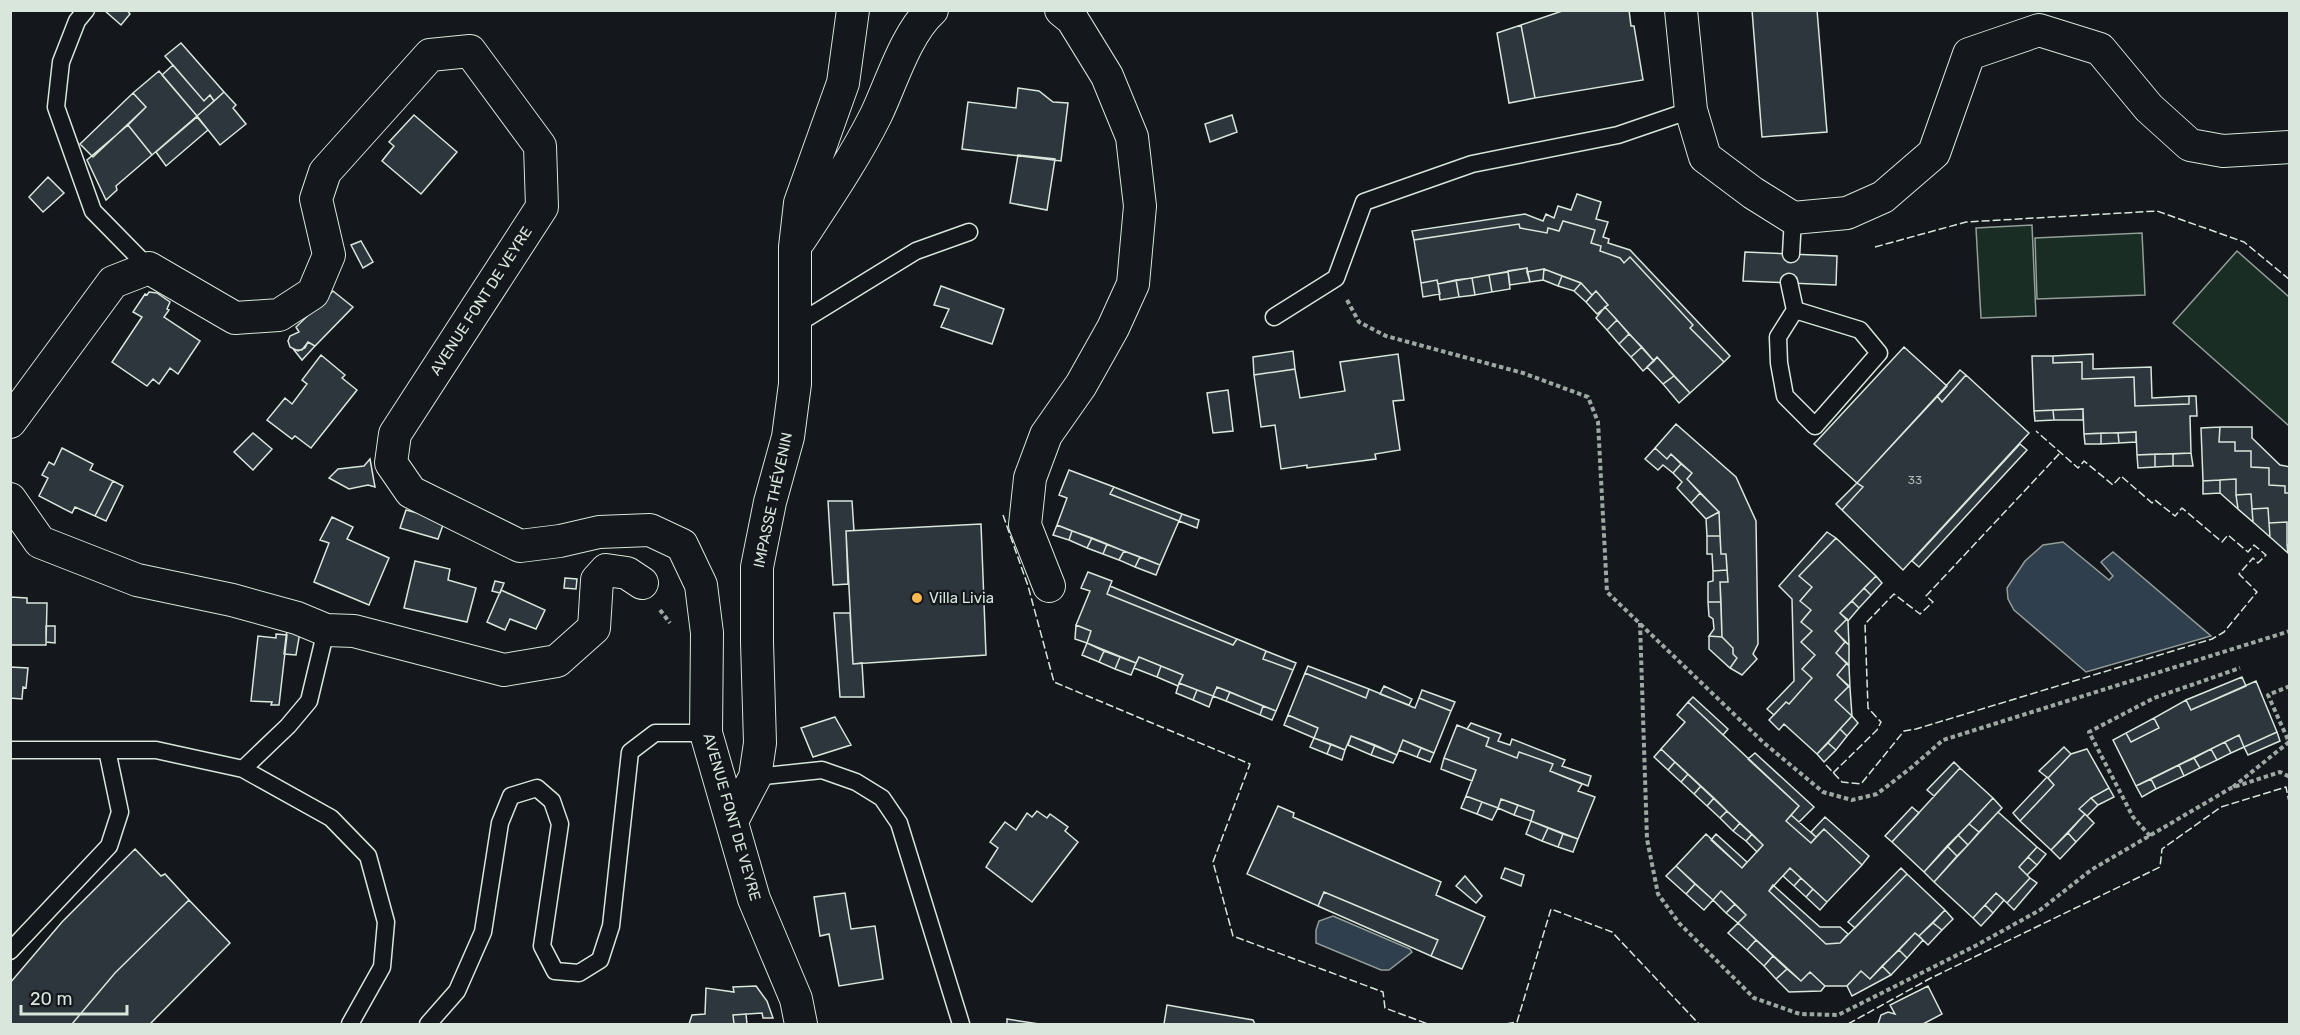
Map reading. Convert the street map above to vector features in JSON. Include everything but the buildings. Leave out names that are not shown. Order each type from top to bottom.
[{"type":"street","name":"IMPASSE THÉVENIN","points":[[732,821],[755,777],[760,742],[757,567],[770,502],[788,437],[795,384],[795,247],[800,203],[843,83],[853,10]]},
{"type":"street","points":[[795,247],[846,170],[876,116],[899,62],[923,18],[932,10]]},
{"type":"street","points":[[1049,586],[1025,525],[1030,478],[1046,435],[1081,385],[1113,328],[1133,284],[1140,206],[1132,137],[1107,76],[1072,19],[1061,10]]},
{"type":"street","points":[[1681,10],[1691,110],[1705,157],[1753,193],[1793,218],[1848,213],[1883,197],[1934,153],[1969,54],[2039,30],[2100,49],[2149,108],[2190,145],[2223,151],[2289,147]]},
{"type":"street","name":"AVENUE FONT DE VEYRE","points":[[149,268],[235,318],[279,315],[313,293],[329,255],[316,199],[325,172],[430,55],[470,51],[540,146],[542,207],[395,434],[391,464],[411,492],[520,546],[560,542],[599,532],[650,530],[682,545],[701,585],[707,633],[706,733],[754,899],[796,999],[801,1024]]},
{"type":"street","points":[[10,422],[113,282],[149,268]]},
{"type":"street","points":[[10,499],[40,542],[137,580],[232,600],[297,618],[326,630],[354,631],[504,670],[556,662],[594,628],[597,580],[606,570],[627,573],[642,583]]},
{"type":"lane","points":[[86,10],[77,21],[61,63],[56,107],[93,211],[149,268]]},
{"type":"lane","points":[[1274,317],[1336,278],[1364,202],[1472,164],[1618,135],[1691,110]]},
{"type":"lane","points":[[1791,254],[1793,218]]},
{"type":"lane","points":[[794,326],[916,251],[969,232]]},
{"type":"lane","points":[[1789,282],[1795,310],[1778,337],[1779,363],[1785,396],[1815,426],[1879,354],[1860,330],[1795,310]]},
{"type":"lane","points":[[243,769],[288,726],[309,701],[326,630]]},
{"type":"lane","points":[[428,1024],[457,990],[483,932],[500,823],[511,796],[537,788],[552,801],[560,824],[542,946],[555,971],[579,973],[600,960],[611,926],[630,752],[656,733],[706,733]]},
{"type":"lane","points":[[10,750],[156,750],[243,769],[331,818],[368,856],[386,922],[382,967],[350,1024]]},
{"type":"lane","points":[[10,951],[108,846],[120,812],[107,750]]},
{"type":"lane","points":[[755,777],[822,770],[856,782],[882,798],[899,823],[961,1024]]},
{"type":"path","points":[[1336,278],[1359,322],[1386,336],[1523,373],[1588,397],[1598,422],[1607,592],[1764,743],[1823,792],[1852,800],[1877,794],[1943,740],[2289,632]]},
{"type":"path","points":[[1640,623],[1647,839],[1658,894],[1679,923],[1754,999],[1800,1014],[1838,1016],[1977,945],[2040,910],[2091,870],[2231,788],[2289,742],[2268,695],[2289,686]]},
{"type":"path","points":[[2150,836],[2133,817],[2089,732],[2154,698],[2240,668]]},
{"type":"path","points":[[2231,788],[2280,772],[2289,777]]},
{"type":"green space","points":[[2032,225],[2036,316],[1981,318],[1976,228]]},
{"type":"green space","points":[[2142,233],[2145,295],[2037,299],[2035,238]]},
{"type":"green space","points":[[2237,251],[2289,297],[2289,426],[2173,323]]},
{"type":"water","points":[[2063,542],[2109,580],[2113,576],[2101,562],[2113,552],[2211,636],[2086,672],[2014,610],[2008,599],[2007,588],[2025,561],[2043,545]]},
{"type":"water","points":[[1333,916],[1410,949],[1412,952],[1389,970],[1381,970],[1316,943],[1319,921]]},
{"type":"fence","points":[[1875,247],[1966,222],[2157,211],[2244,242],[2290,280]]},
{"type":"fence","points":[[1826,765],[1842,782],[1861,784],[1904,731],[2212,639],[2224,632],[2257,592],[2239,574],[2253,558],[2258,563],[2266,555],[2254,545],[2248,552],[2228,535],[2222,542],[2182,508],[2175,516],[2155,500],[2152,503],[2121,476],[2113,485],[2084,461],[2078,468],[2036,431]]},
{"type":"fence","points":[[1833,773],[1877,730],[1881,722],[1868,708],[1865,624],[1894,594],[1920,614],[1933,602],[1926,596],[2061,452]]},
{"type":"fence","points":[[1003,515],[1028,586],[1054,682],[1250,764],[1213,862],[1233,936],[1383,992],[1385,1008],[1428,1024]]},
{"type":"fence","points":[[1848,1024],[1929,979],[2160,867],[2162,849],[2221,807],[2286,787],[2290,807]]},
{"type":"fence","points":[[1506,1024],[1517,1022],[1551,909],[1612,932],[1699,1024]]},
{"type":"place","name":"Villa Livia","points":[[917,598]]}]
